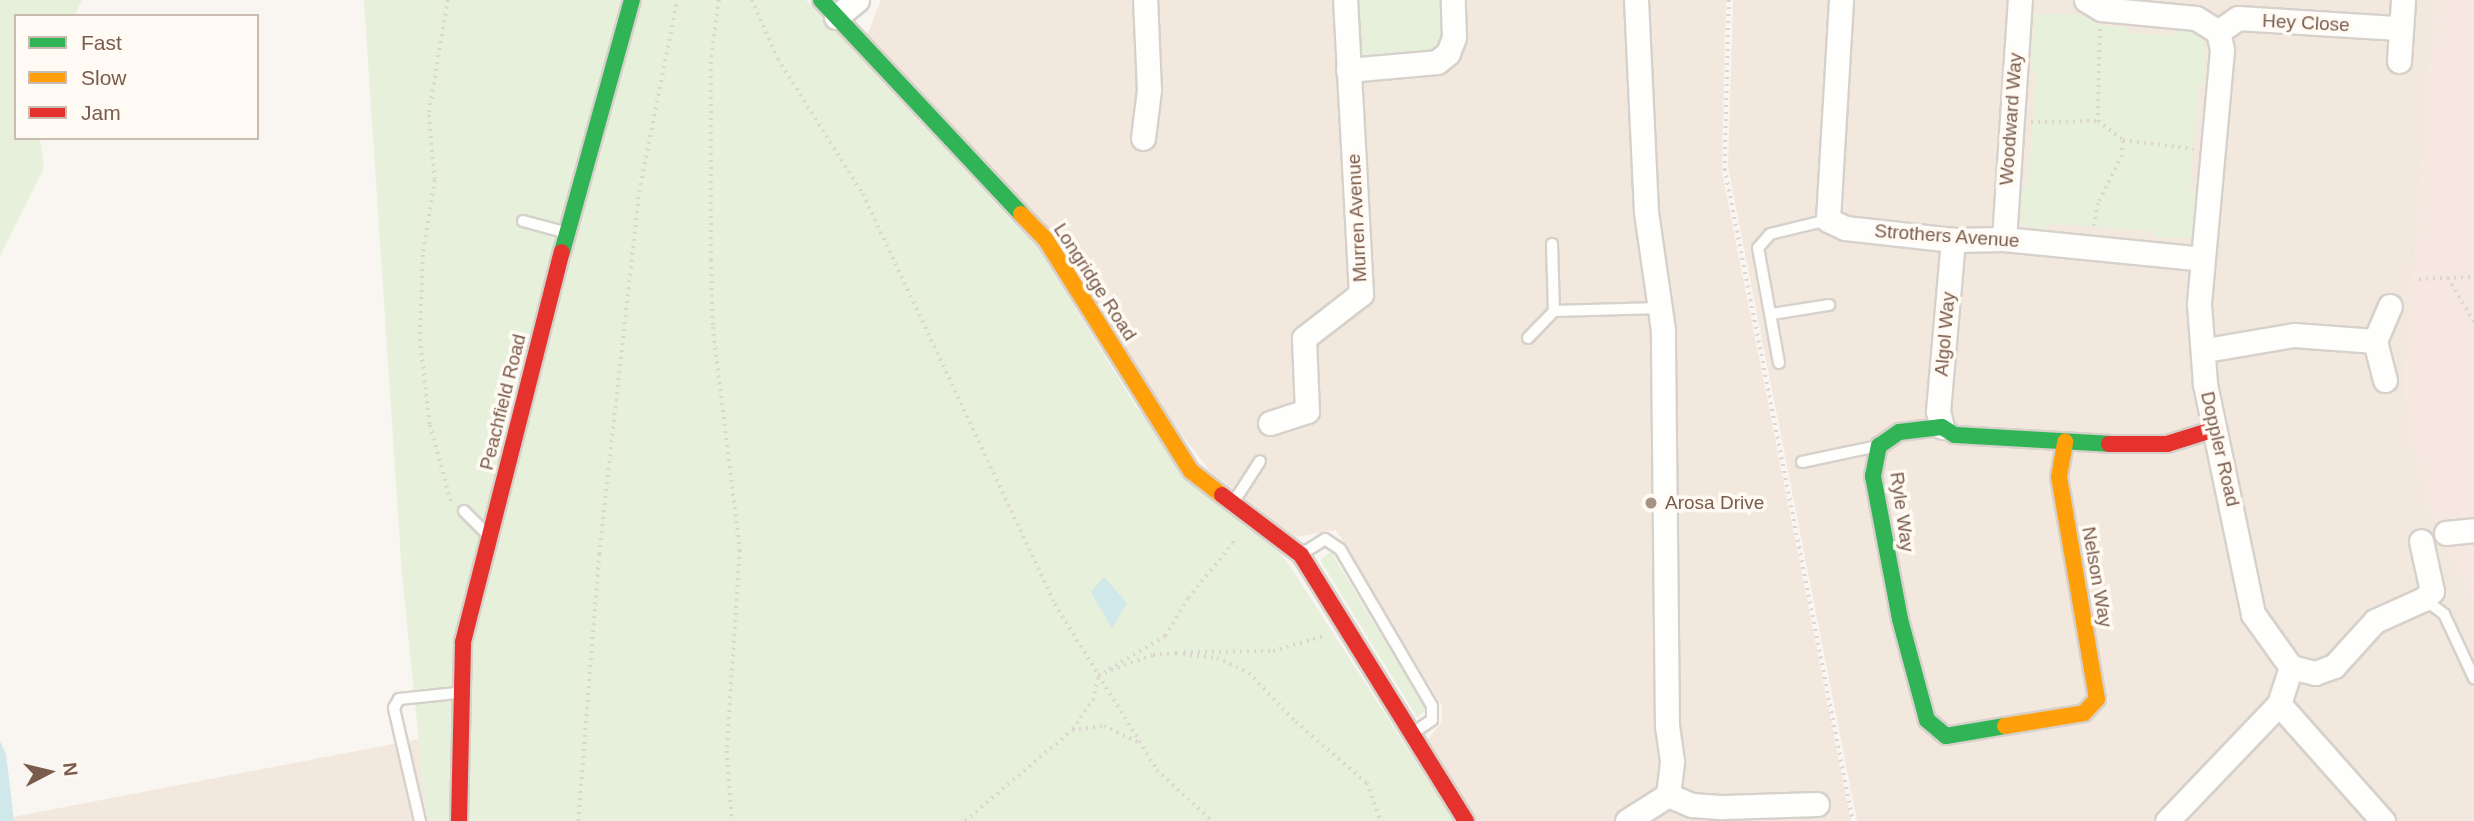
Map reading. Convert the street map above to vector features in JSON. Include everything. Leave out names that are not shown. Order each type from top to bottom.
[{"type":"street","name":"Peachfield Road","points":[[459,821],[464,692],[463,642],[567,233],[632,0]]},
{"type":"street","points":[[828,9],[857,0]]},
{"type":"street","points":[[1143,138],[1149,90],[1144,0]]},
{"type":"street","name":"Murren Avenue","points":[[1270,423],[1307,411],[1304,338],[1361,294],[1345,0]]},
{"type":"street","points":[[1348,70],[1437,62],[1448,53],[1454,37],[1453,0]]},
{"type":"street","points":[[1636,0],[1646,212],[1660,308],[1672,761],[1668,795]]},
{"type":"street","points":[[1828,220],[1841,0]]},
{"type":"street","name":"Woodward Way","points":[[2004,239],[2021,0]]},
{"type":"street","points":[[2399,61],[2399,28],[2403,0]]},
{"type":"street","points":[[2094,5],[2196,18],[2218,32]]},
{"type":"street","name":"Longridge Road","points":[[828,9],[1046,240],[1191,471],[1301,555],[1414,732],[1466,821]]},
{"type":"street","name":"Hey Close","points":[[2218,32],[2238,18],[2399,28]]},
{"type":"street","name":"Doppler Road","points":[[2218,32],[2222,50],[2199,304],[2206,350],[2205,384],[2253,614],[2291,667]]},
{"type":"street","name":"Strothers Avenue","points":[[1828,220],[1845,228],[1953,240],[2004,239],[2203,259]]},
{"type":"street","name":"Algol Way","points":[[1942,427],[1938,411],[1953,240]]},
{"type":"street","points":[[2385,380],[2375,341],[2390,306]]},
{"type":"street","points":[[2206,350],[2294,335],[2375,341]]},
{"type":"street","name":"Ryle Way","points":[[2084,713],[1946,736],[1927,720],[1884,544],[1872,476],[1880,446],[1899,432],[1942,427],[1955,435],[2065,443],[2166,444],[2215,429]]},
{"type":"street","name":"Nelson Way","points":[[2065,443],[2059,477],[2097,699],[2084,713]]},
{"type":"street","points":[[2446,533],[2474,530]]},
{"type":"street","points":[[2168,821],[2279,704],[2291,667],[2315,673],[2334,666],[2375,621],[2424,599],[2432,591],[2431,569],[2421,541]]},
{"type":"street","points":[[2279,704],[2383,821]]},
{"type":"street","points":[[1668,795],[1692,805],[1723,807],[1817,804]]},
{"type":"street","points":[[1627,821],[1668,795]]},
{"type":"lane","points":[[1779,363],[1772,314],[1757,256],[1760,244],[1770,234],[1828,220]]},
{"type":"lane","points":[[523,221],[567,233]]},
{"type":"lane","points":[[1552,244],[1554,311]]},
{"type":"lane","points":[[1772,314],[1829,305]]},
{"type":"lane","points":[[1528,338],[1554,311],[1660,308]]},
{"type":"lane","points":[[1802,462],[1880,446]]},
{"type":"lane","points":[[1232,504],[1260,461]]},
{"type":"lane","points":[[458,509],[490,537]]},
{"type":"lane","points":[[1301,555],[1311,544],[1325,539],[1340,549],[1432,706],[1432,720],[1414,732]]},
{"type":"lane","points":[[2424,599],[2444,614],[2474,678]]},
{"type":"lane","points":[[419,821],[394,708],[399,699],[464,692]]},
{"type":"path","points":[[448,0],[429,115],[435,180],[423,255],[420,339],[430,425],[458,509]]},
{"type":"path","points":[[578,821],[599,554],[639,192],[677,0]]},
{"type":"path","points":[[719,0],[711,62],[711,260],[719,389],[740,550],[727,751],[732,821]]},
{"type":"path","points":[[752,0],[778,59],[863,194],[1055,604],[1157,770],[1212,821]]},
{"type":"path","points":[[1729,0],[1724,169],[1853,821]]},
{"type":"path","points":[[2094,5],[2098,121]]},
{"type":"path","points":[[2011,121],[2098,121],[2123,140],[2213,151]]},
{"type":"path","points":[[2091,247],[2099,201],[2122,157],[2123,140]]},
{"type":"path","points":[[2419,279],[2474,277]]},
{"type":"path","points":[[2448,278],[2474,322]]},
{"type":"path","points":[[965,821],[1072,730],[1094,699],[1098,676],[1165,636],[1188,598],[1233,543],[1233,529]]},
{"type":"path","points":[[1098,676],[1153,655],[1273,651],[1346,627]]},
{"type":"path","points":[[1175,653],[1217,657],[1249,673],[1269,690],[1296,722],[1367,783],[1381,821]]},
{"type":"path","points":[[1072,730],[1104,726],[1140,743]]},
{"type":"shaded area","points":[[881,0],[1726,0],[1722,172],[1851,821],[1477,821],[1428,739],[1442,722],[1442,706],[1336,530],[1295,537],[1211,472],[867,35]]},
{"type":"shaded area","points":[[1733,0],[2436,0],[2405,380],[2409,426],[2423,487],[2438,529],[2474,600],[2474,821],[1857,821],[1728,167]]},
{"type":"shaded area","points":[[2436,0],[2474,0],[2474,600],[2438,529],[2423,487],[2409,426],[2405,380]]},
{"type":"shaded area","points":[[419,739],[427,821],[14,821],[13,817]]},
{"type":"green space","points":[[0,0],[82,0],[75,14],[14,14],[14,140],[40,140],[44,168],[0,256]]},
{"type":"green space","points":[[364,0],[806,0],[1040,251],[1136,407],[1286,560],[1454,821],[427,821],[402,574]]},
{"type":"green space","points":[[1358,0],[1443,0],[1445,38],[1432,56],[1369,61],[1360,52]]},
{"type":"green space","points":[[2034,14],[2078,14],[2101,25],[2128,27],[2130,33],[2174,36],[2177,30],[2196,32],[2204,38],[2205,84],[2198,86],[2190,191],[2196,196],[2194,231],[2188,238],[2156,238],[2153,231],[2050,224],[2047,230],[2022,226],[2021,190],[2028,183],[2036,73],[2031,70]]},
{"type":"green space","points":[[1331,552],[1426,710],[1417,717],[1320,560]]},
{"type":"water","points":[[1104,577],[1127,603],[1112,628],[1091,592]]},
{"type":"water","points":[[0,741],[6,754],[14,821],[0,821]]},
{"type":"traffic: fast","points":[[562,252],[632,0]]},
{"type":"traffic: fast","points":[[821,0],[1021,214]]},
{"type":"traffic: fast","points":[[2005,726],[1946,736],[1927,720],[1900,619],[1873,476],[1879,446],[1899,432],[1942,427],[1955,435],[2109,444]]},
{"type":"traffic: slow","points":[[1021,214],[1046,240],[1191,471],[1222,495]]},
{"type":"traffic: slow","points":[[2005,726],[2084,713],[2097,699],[2059,477],[2065,442]]},
{"type":"traffic: jam","points":[[459,821],[463,642],[562,252]]},
{"type":"traffic: jam","points":[[2109,444],[2167,444],[2215,429]]},
{"type":"traffic: jam","points":[[1222,495],[1301,555],[1466,821]]},
{"type":"place","name":"Arosa Drive","points":[[1651,503]]}]
